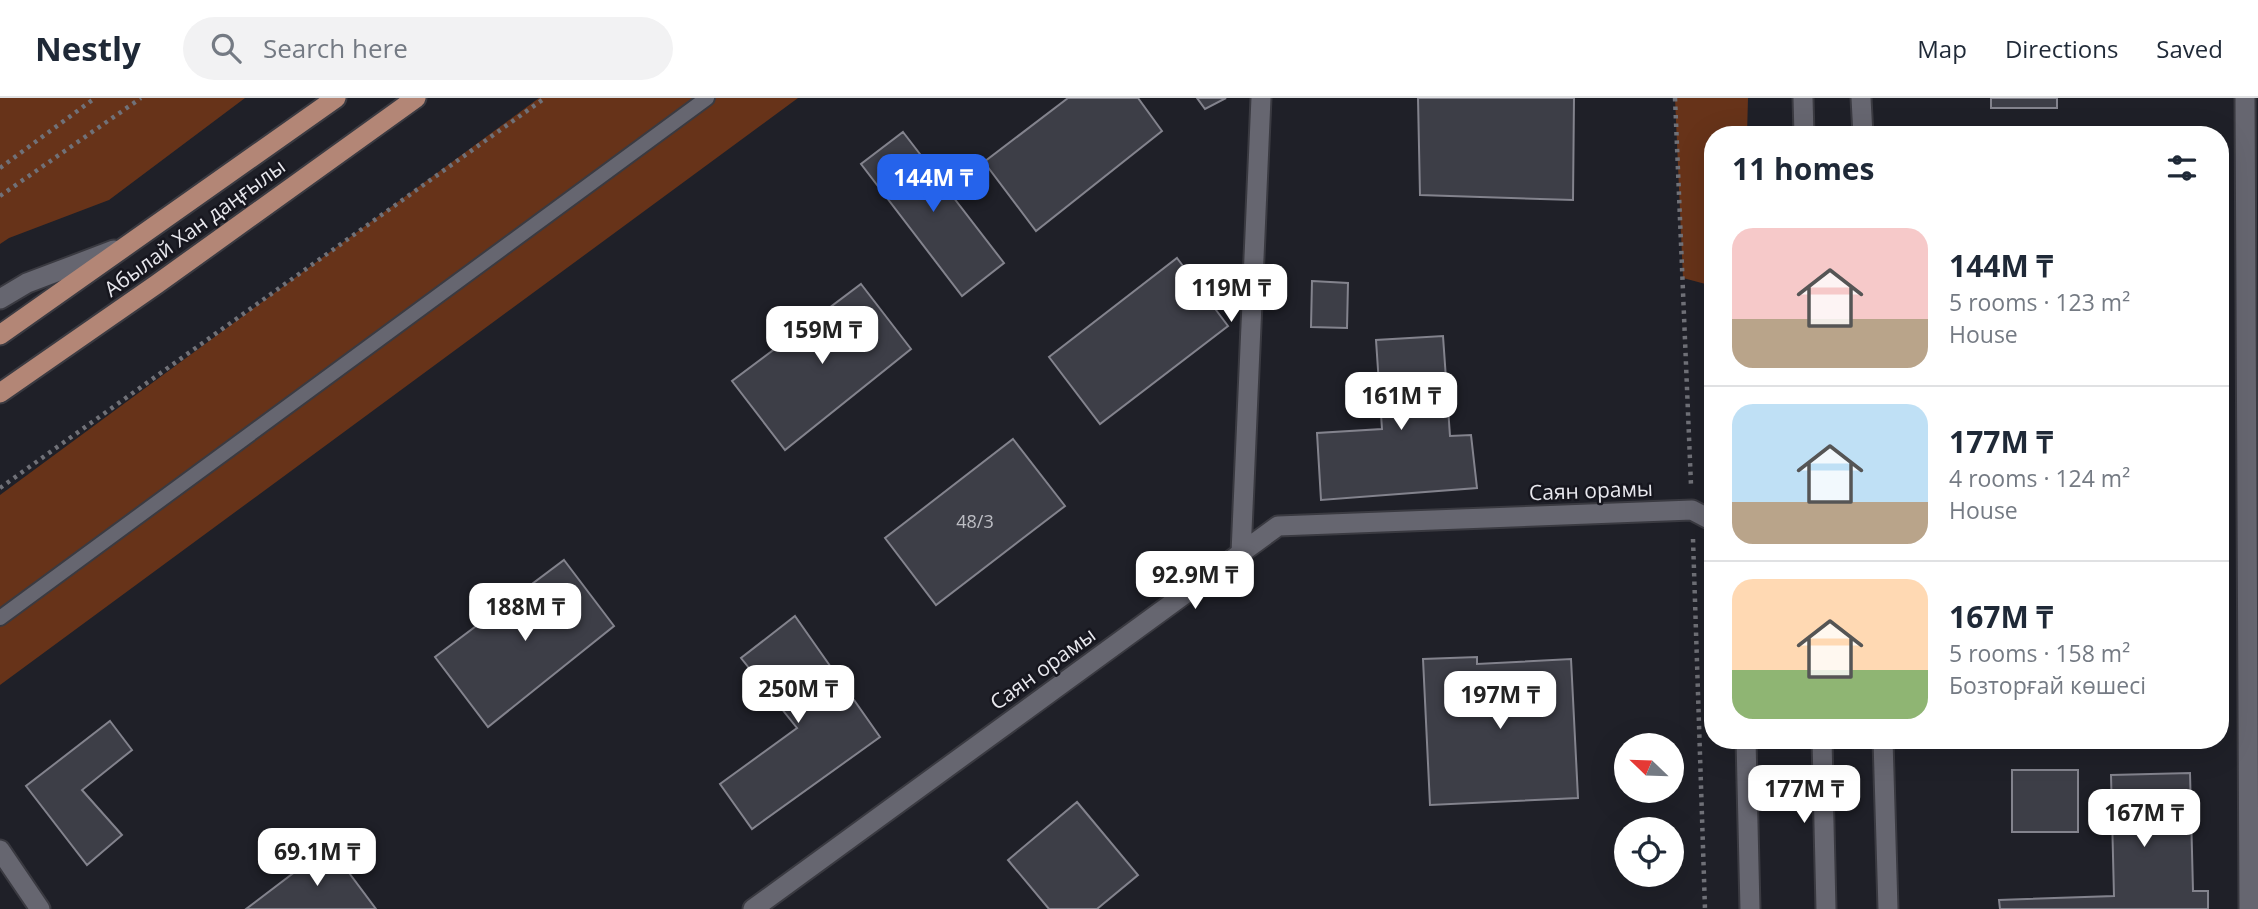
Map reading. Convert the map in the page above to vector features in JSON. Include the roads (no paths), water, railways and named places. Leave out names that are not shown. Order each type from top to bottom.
[{"type":"main road","name":"Абылай Хан даңғылы","points":[[0,393],[416,98]]},
{"type":"main road","name":"Абылай Хан даңғылы","points":[[0,335],[135,242],[327,101]]},
{"type":"street","points":[[1241,553],[1261,98]]},
{"type":"street","points":[[1803,98],[1804,126]]},
{"type":"street","points":[[1861,98],[1863,126]]},
{"type":"street","points":[[2245,98],[2249,909]]},
{"type":"street","points":[[0,299],[27,283],[135,242]]},
{"type":"street","name":"Саян орамы","points":[[753,909],[1278,526],[1692,510],[1704,517]]},
{"type":"street","points":[[1745,749],[1750,909]]},
{"type":"street","points":[[1822,749],[1826,909]]},
{"type":"street","points":[[1883,749],[1888,909]]},
{"type":"street","points":[[0,850],[40,909]]},
{"type":"lane","points":[[0,618],[707,98]]}]
